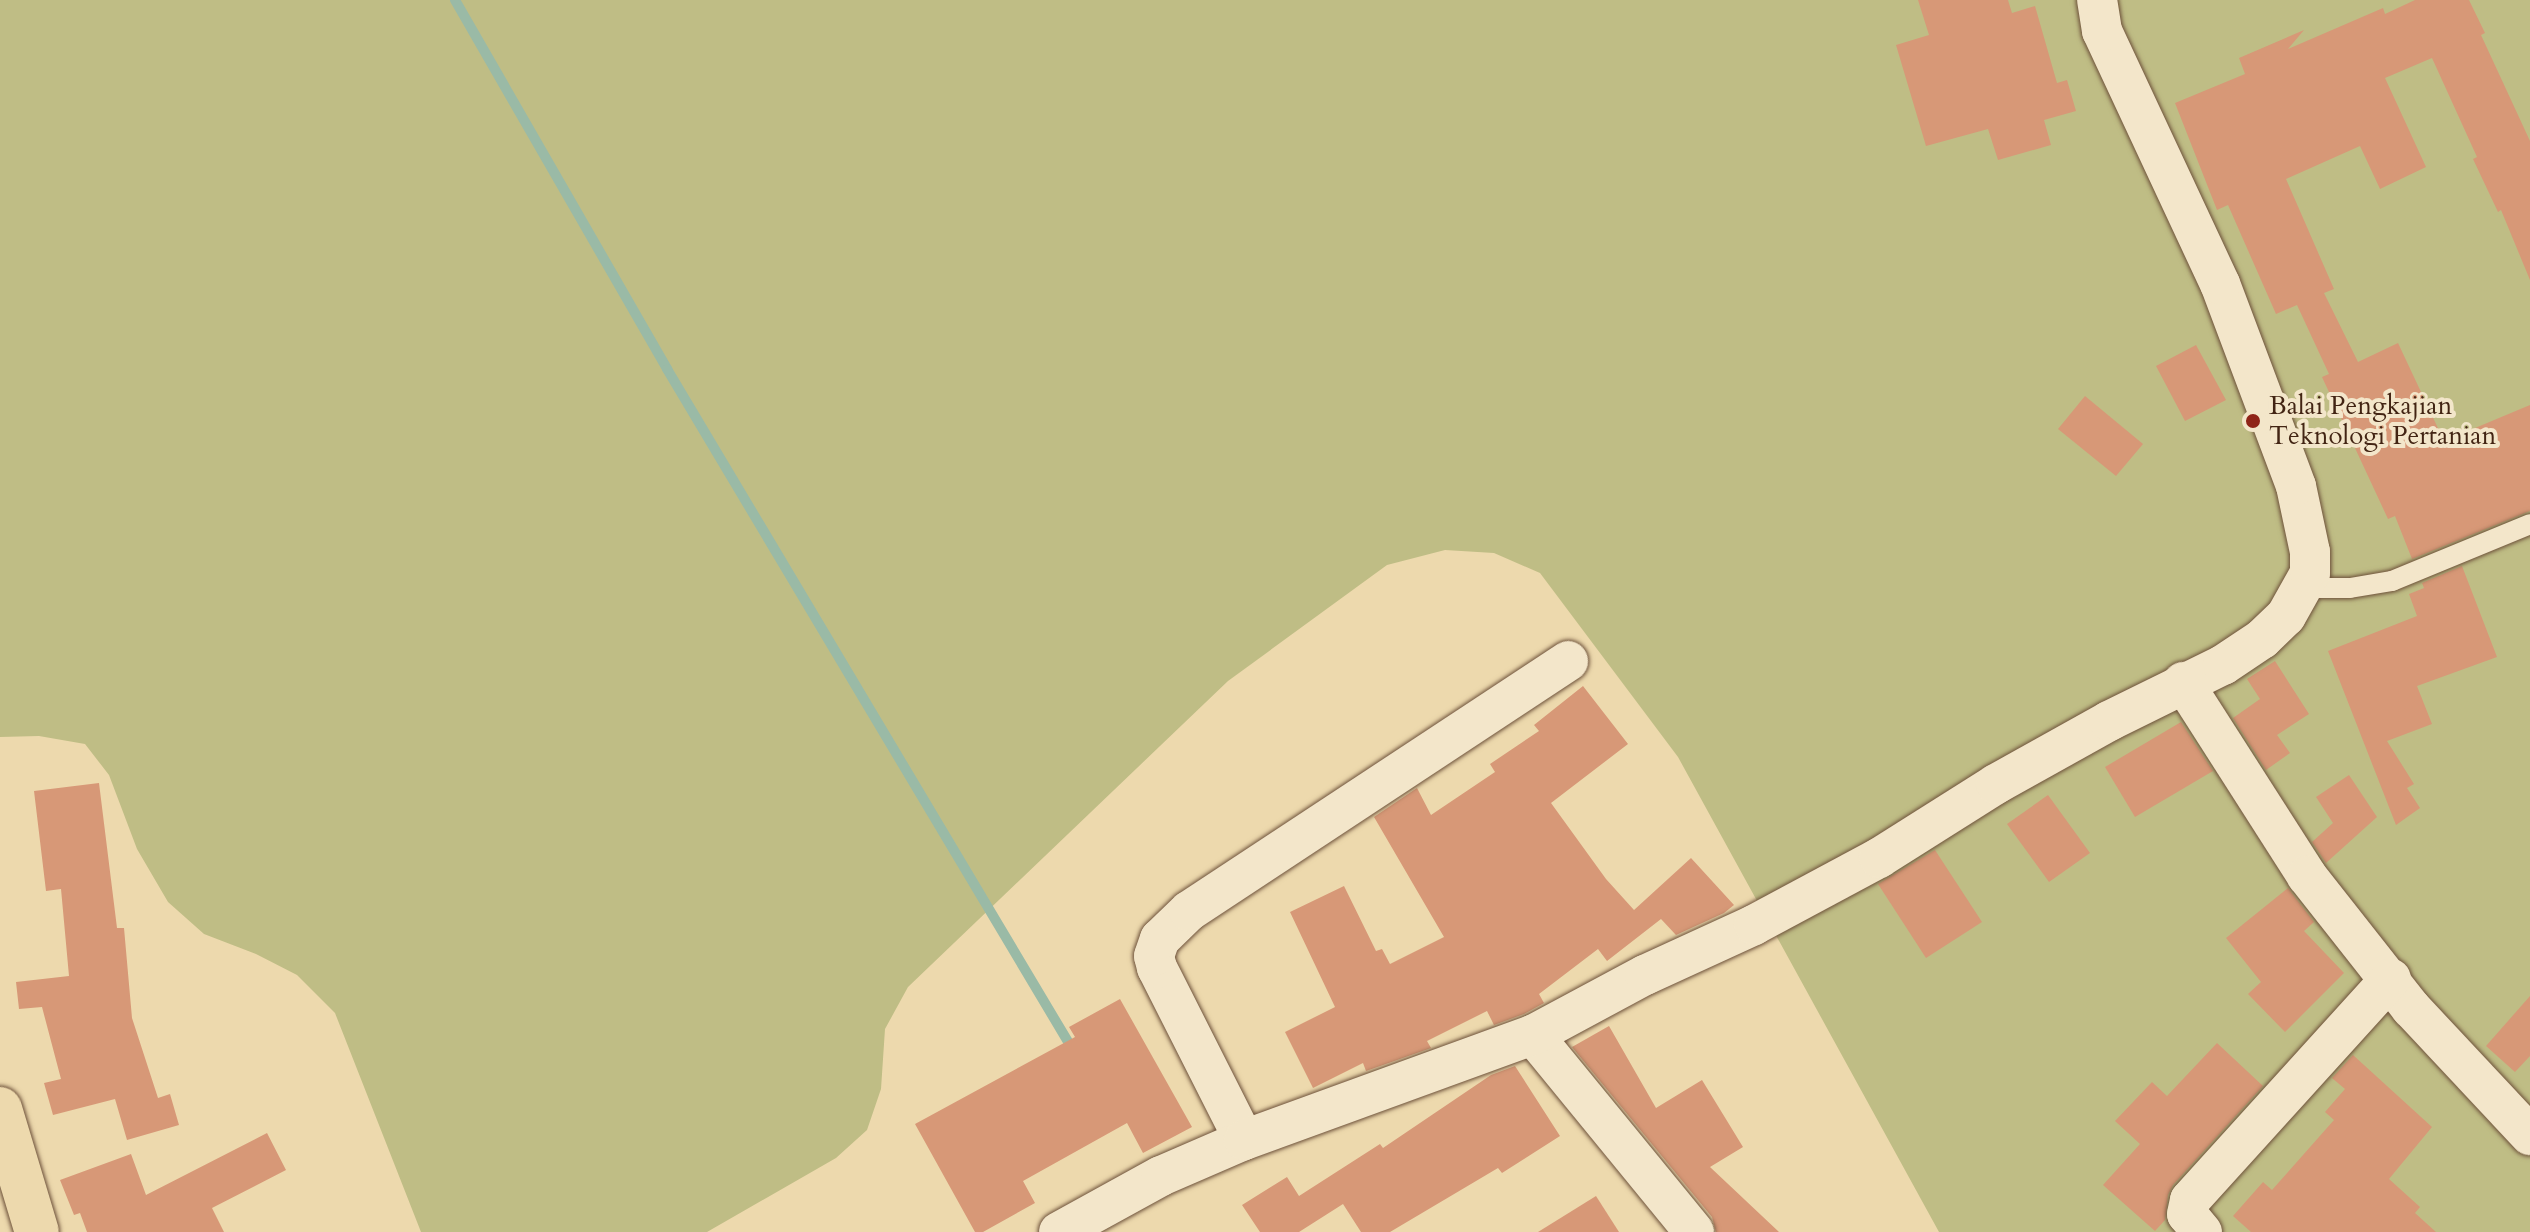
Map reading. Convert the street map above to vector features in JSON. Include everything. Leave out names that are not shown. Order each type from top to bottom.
[{"type":"main road","points":[[0,1109],[37,1232]]},
{"type":"street","points":[[1059,1232],[1161,1176],[1244,1140],[1533,1035],[1645,975],[1754,925],[1879,858],[1996,784],[2183,682],[2223,665],[2262,639],[2286,616],[2305,588],[2310,573],[2310,552],[2296,486],[2220,284],[2102,31],[2097,0]]},
{"type":"street","points":[[1244,1140],[1157,968],[1154,956],[1160,939],[1189,911],[1568,661]]},
{"type":"street","points":[[2183,682],[2307,876],[2391,978],[2411,1008],[2530,1135]]},
{"type":"street","points":[[2202,1232],[2187,1214],[2190,1200],[2391,978]]},
{"type":"street","points":[[1533,1035],[1694,1232]]},
{"type":"lane","points":[[2305,588],[2350,588],[2392,581],[2530,524]]},
{"type":"shaded area","points":[[0,0],[2530,0],[2530,1232],[1939,1232],[1678,757],[1540,573],[1494,553],[1445,550],[1387,565],[1228,681],[908,987],[885,1029],[881,1089],[867,1130],[836,1158],[707,1232],[421,1232],[335,1013],[297,975],[256,954],[204,934],[168,902],[137,849],[109,775],[85,744],[39,736],[0,737]]},
{"type":"building","points":[[1918,0],[2008,0],[2012,13],[2035,6],[2057,83],[2067,80],[2076,111],[2044,120],[2051,145],[1998,160],[1988,129],[1926,146],[1896,45],[1929,35]]},
{"type":"building","points":[[2415,0],[2469,0],[2485,33],[2481,35],[2530,141],[2530,280],[2501,210],[2498,212],[2473,159],[2477,157],[2432,58],[2385,78],[2426,167],[2380,189],[2360,146],[2286,179],[2334,289],[2324,293],[2358,362],[2398,343],[2444,441],[2530,405],[2530,511],[2412,559],[2395,516],[2388,519],[2322,377],[2329,374],[2297,305],[2276,314],[2228,205],[2217,210],[2175,103],[2245,74],[2239,58],[2304,30],[2288,49],[2383,8],[2385,14]]},
{"type":"building","points":[[2196,345],[2226,400],[2185,421],[2156,366]]},
{"type":"building","points":[[2085,396],[2143,444],[2116,476],[2058,429]]},
{"type":"building","points":[[2462,566],[2497,657],[2417,686],[2432,724],[2387,741],[2414,784],[2407,788],[2420,808],[2396,825],[2328,651],[2417,616],[2409,594],[2424,588],[2422,583]]},
{"type":"building","points":[[2275,661],[2309,714],[2277,735],[2290,753],[2266,770],[2233,718],[2260,699],[2247,679]]},
{"type":"building","points":[[1583,686],[1628,744],[1551,803],[1606,879],[1634,910],[1691,858],[1734,905],[1724,913],[1676,935],[1661,919],[1607,961],[1598,949],[1539,994],[1544,1003],[1524,1014],[1494,1025],[1487,1011],[1427,1041],[1431,1048],[1366,1071],[1363,1063],[1313,1088],[1285,1032],[1335,1007],[1290,912],[1344,886],[1376,951],[1382,949],[1390,964],[1444,937],[1374,817],[1417,788],[1431,815],[1495,772],[1490,764],[1539,731],[1534,725]]},
{"type":"building","points":[[2181,722],[2213,771],[2135,817],[2105,767]]},
{"type":"building","points":[[2349,775],[2377,817],[2326,863],[2312,842],[2333,823],[2316,797]]},
{"type":"building","points":[[99,783],[117,928],[124,928],[132,1018],[158,1098],[170,1094],[179,1125],[127,1140],[115,1099],[53,1115],[44,1083],[61,1079],[42,1007],[19,1009],[16,982],[69,976],[61,889],[46,891],[34,791]]},
{"type":"building","points":[[2048,795],[2090,853],[2049,882],[2007,824]]},
{"type":"building","points":[[1935,850],[1982,922],[1926,958],[1878,884]]},
{"type":"building","points":[[2288,888],[2314,922],[2304,931],[2344,973],[2285,1032],[2248,994],[2261,982],[2226,938]]},
{"type":"building","points":[[2530,996],[2530,1056],[2515,1072],[2486,1046]]},
{"type":"building","points":[[1120,999],[1192,1127],[1143,1153],[1127,1123],[1023,1181],[1035,1203],[983,1232],[975,1232],[915,1124],[1075,1037],[1069,1027]]},
{"type":"building","points":[[1609,1026],[1656,1108],[1702,1080],[1743,1147],[1710,1167],[1779,1232],[1716,1232],[1712,1217],[1572,1047]]},
{"type":"building","points":[[2217,1043],[2263,1086],[2173,1185],[2168,1195],[2165,1220],[2155,1231],[2103,1185],[2140,1144],[2115,1121],[2152,1082],[2167,1096]]},
{"type":"building","points":[[2353,1055],[2432,1127],[2389,1179],[2420,1207],[2415,1213],[2436,1232],[2251,1232],[2233,1216],[2263,1182],[2272,1190],[2334,1120],[2325,1112],[2345,1089],[2332,1078]]},
{"type":"building","points":[[1515,1066],[1560,1136],[1502,1173],[1498,1168],[1390,1232],[1361,1232],[1343,1204],[1299,1232],[1260,1232],[1242,1205],[1287,1177],[1299,1196],[1380,1144],[1383,1148],[1491,1075]]},
{"type":"building","points":[[267,1133],[286,1170],[212,1208],[224,1232],[87,1232],[80,1213],[74,1215],[60,1180],[131,1154],[146,1195]]},
{"type":"building","points":[[1596,1196],[1619,1232],[1538,1232]]},
{"type":"waterway","points":[[455,0],[667,369],[1073,1050]]},
{"type":"place","name":"Balai Pengkajian Teknologi Pertanian","points":[[2253,421]]}]
